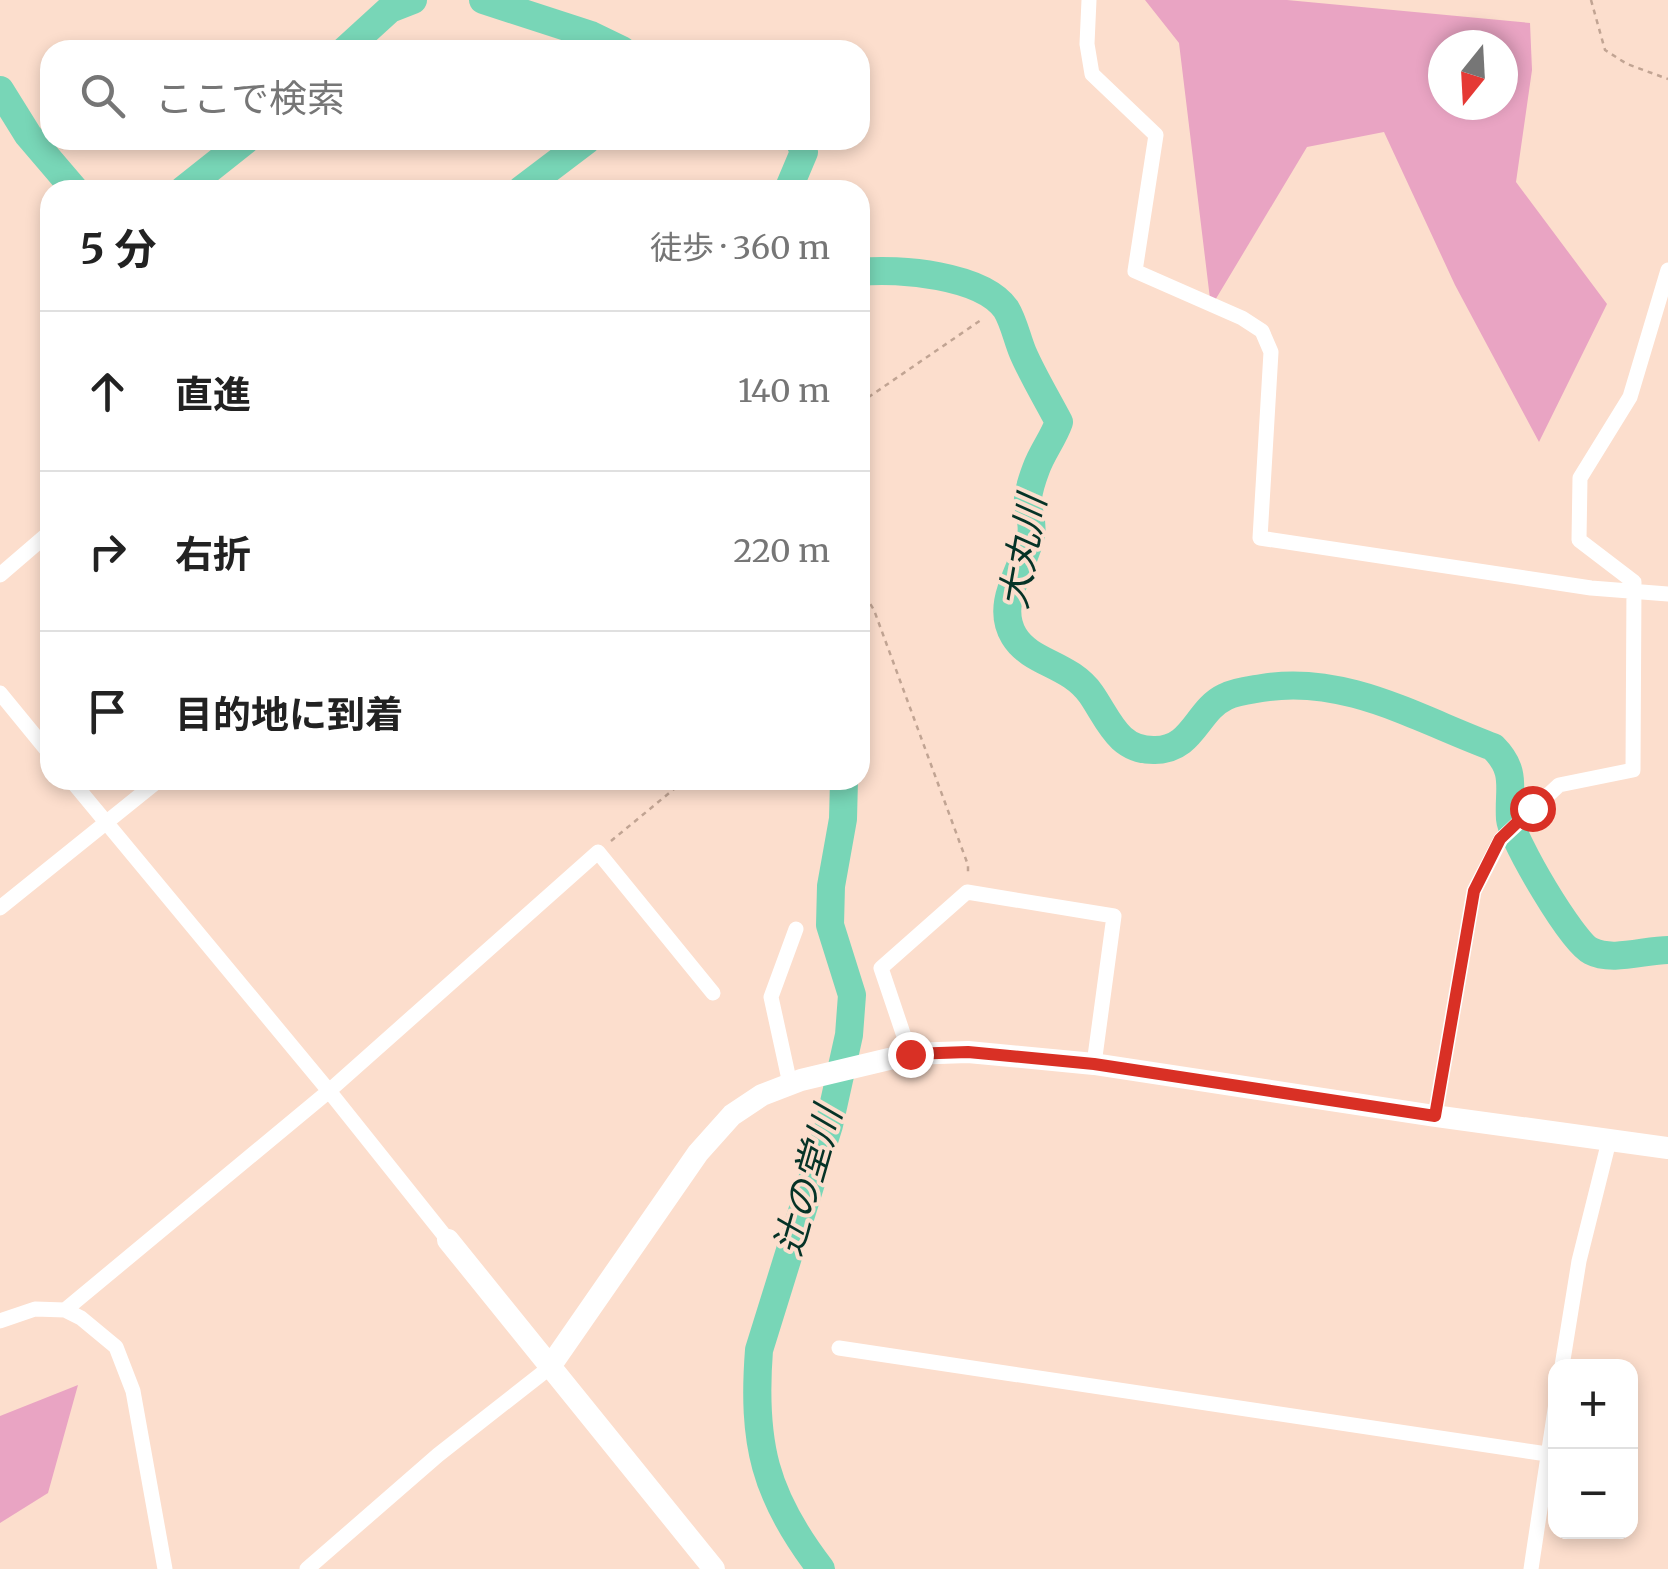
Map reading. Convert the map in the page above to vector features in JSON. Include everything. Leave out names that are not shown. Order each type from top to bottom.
[{"type":"street","points":[[1089,0],[1087,44],[1092,74],[1156,135],[1135,271],[1252,324],[1262,331],[1271,352],[1260,538],[1591,588],[1668,594]]},
{"type":"street","points":[[1435,1116],[1474,891],[1500,839],[1559,785],[1633,770],[1634,582],[1579,540],[1580,478],[1630,396],[1668,270]]},
{"type":"street","points":[[0,576],[40,541]]},
{"type":"street","points":[[0,694],[40,742]]},
{"type":"street","points":[[79,790],[330,1090],[549,1368],[714,1569]]},
{"type":"street","points":[[0,908],[147,790]]},
{"type":"street","points":[[65,1310],[330,1090],[598,852],[713,993]]},
{"type":"street","points":[[904,1056],[880,968],[967,892],[1114,916],[1094,1064]]},
{"type":"street","points":[[796,928],[770,997],[796,1082]]},
{"type":"street","points":[[308,1569],[438,1455],[549,1368],[698,1153],[732,1115],[762,1095],[796,1082],[904,1056],[968,1052],[1094,1064],[1668,1148]]},
{"type":"street","points":[[1563,1359],[1579,1261],[1609,1141]]},
{"type":"street","points":[[0,1321],[35,1309],[65,1310],[116,1348],[132,1391],[164,1569]]},
{"type":"street","points":[[839,1348],[1547,1454]]},
{"type":"street","points":[[1531,1569],[1548,1448]]},
{"type":"path","points":[[1591,0],[1605,50],[1628,64],[1668,79]]},
{"type":"path","points":[[870,396],[981,320]]},
{"type":"path","points":[[870,603],[968,865],[967,892]]},
{"type":"path","points":[[598,852],[673,790]]},
{"type":"shaded area","points":[[1145,0],[1287,0],[1530,23],[1532,70],[1516,182],[1607,304],[1539,442],[1455,285],[1384,132],[1307,147],[1211,307],[1179,43]]},
{"type":"shaded area","points":[[78,1385],[48,1493],[0,1523],[0,1416]]},
{"type":"waterway","name":"辻の堂川","points":[[356,40],[390,9],[413,0]]},
{"type":"waterway","name":"辻の堂川","points":[[483,0],[601,40]]},
{"type":"waterway","name":"辻の堂川","points":[[0,90],[40,149]]},
{"type":"waterway","name":"辻の堂川","points":[[41,150],[66,180]]},
{"type":"waterway","name":"辻の堂川","points":[[196,180],[233,150]]},
{"type":"waterway","name":"辻の堂川","points":[[534,180],[574,150]]},
{"type":"waterway","name":"大丸川","points":[[792,180],[803,150]]},
{"type":"waterway","name":"大丸川","points":[[870,272],[917,273],[960,281],[994,297],[1006,309],[1027,362],[1059,422],[1030,487],[1031,535],[1009,598],[1009,624],[1030,653],[1082,684],[1123,740],[1142,749],[1168,748],[1186,737],[1225,697],[1292,685],[1351,693],[1409,712],[1493,747],[1501,756],[1509,773],[1513,830],[1544,890],[1582,944],[1591,951],[1609,955],[1668,950]]},
{"type":"waterway","name":"辻の堂川","points":[[821,1569],[774,1491],[761,1440],[757,1383],[759,1350],[829,1125],[849,1035],[852,995],[830,925],[844,790]]},
{"type":"route","points":[[910,1054],[968,1052],[1094,1064],[1435,1116],[1474,891],[1500,839],[1532,808]]}]
